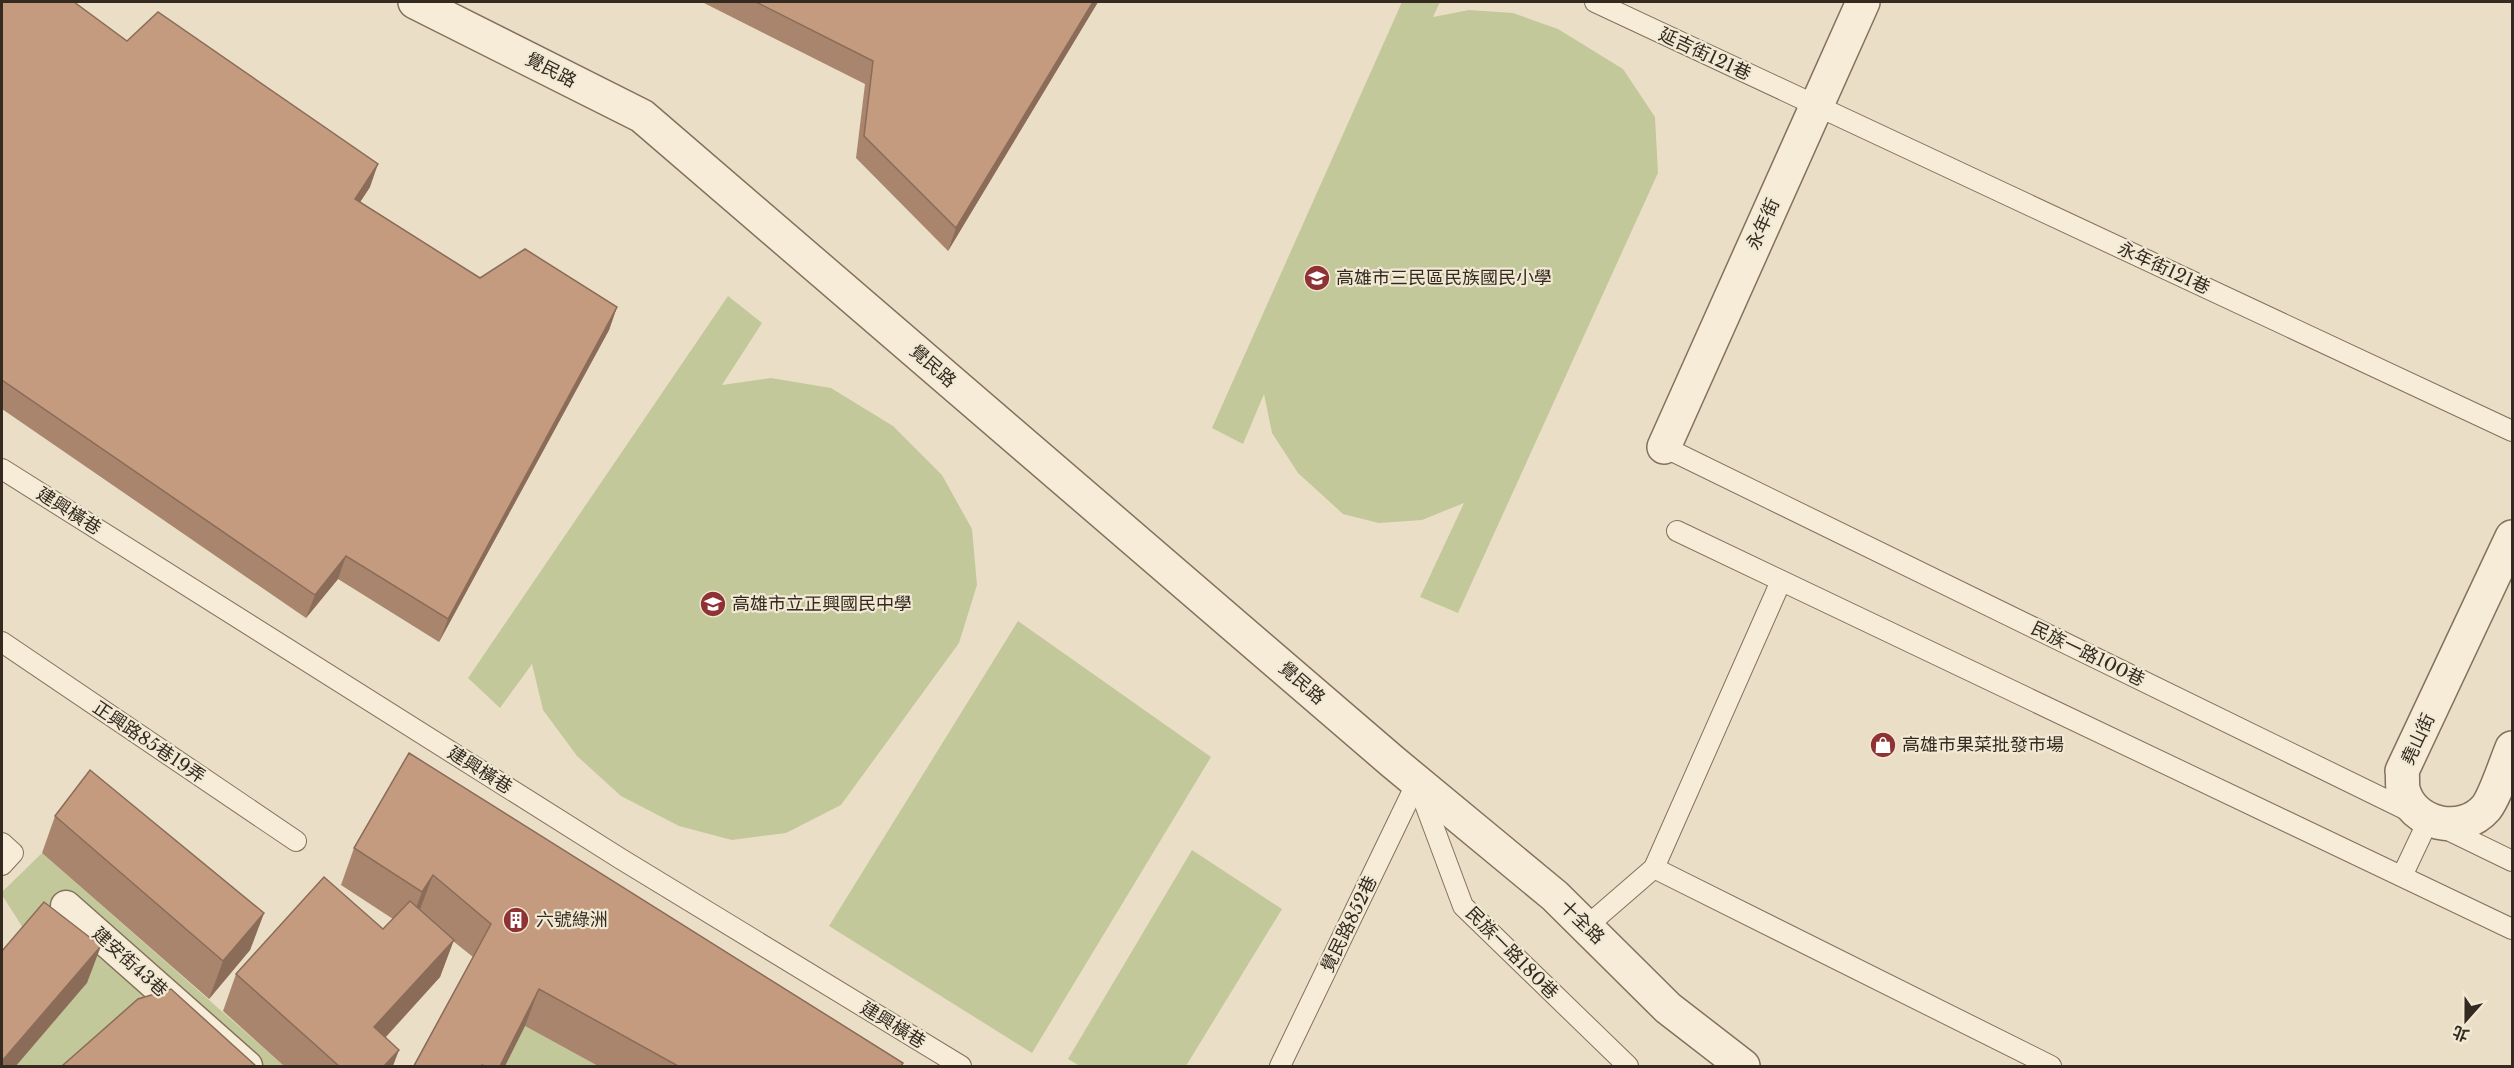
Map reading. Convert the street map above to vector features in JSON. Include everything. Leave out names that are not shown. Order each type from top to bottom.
[{"type":"street","name":"覺民路","points":[[415,2],[642,116],[1417,782]]},
{"type":"street","name":"永年街","points":[[1664,447],[1863,2]]},
{"type":"street","name":"堯山街","points":[[2428,821],[2410,804],[2403,789],[2402,771],[2512,537]]},
{"type":"street","points":[[2428,821],[2454,825],[2468,820],[2486,807],[2512,748]]},
{"type":"street","name":"十全路","points":[[1417,782],[1555,896],[1668,1008],[1743,1066]]},
{"type":"street","name":"建安街43巷","points":[[66,906],[247,1066]]},
{"type":"lane","name":"延吉街121巷","points":[[1595,2],[1815,106]]},
{"type":"lane","name":"永年街121巷","points":[[1815,106],[2512,431]]},
{"type":"lane","name":"民族一路100巷","points":[[1664,447],[2512,861]]},
{"type":"lane","name":"建興橫巷","points":[[2,469],[611,853],[961,1066]]},
{"type":"lane","points":[[1677,531],[2512,929]]},
{"type":"lane","points":[[1587,926],[1654,868],[1781,580]]},
{"type":"lane","name":"正興路85巷19弄","points":[[2,642],[296,841]]},
{"type":"lane","name":"覺民路852巷","points":[[1280,1066],[1417,782]]},
{"type":"lane","name":"民族一路180巷","points":[[1417,782],[1463,906],[1628,1066]]},
{"type":"lane","points":[[2402,876],[2428,821]]},
{"type":"lane","points":[[1654,868],[2051,1066]]},
{"type":"green space","points":[[1402,2],[1440,2],[1433,17],[1469,10],[1513,13],[1558,29],[1623,69],[1655,117],[1658,173],[1458,613],[1420,597],[1464,503],[1422,520],[1379,523],[1343,514],[1298,473],[1272,433],[1264,394],[1243,444],[1212,428]]},
{"type":"green space","points":[[728,296],[762,323],[722,385],[771,378],[831,388],[893,426],[942,475],[972,529],[977,585],[959,643],[841,805],[786,833],[732,840],[679,826],[621,796],[577,756],[543,710],[532,664],[500,708],[468,678]]},
{"type":"green space","points":[[1018,621],[1211,757],[1032,1053],[829,926]]},
{"type":"green space","points":[[1192,850],[1282,909],[1186,1066],[1080,1066],[1068,1059]]},
{"type":"green space","points":[[42,853],[284,1066],[16,1066],[87,983],[30,939],[2,895],[2,892]]},
{"type":"green space","points":[[525,1026],[598,1066],[505,1066]]},
{"type":"building","points":[[2,2],[74,2],[127,41],[158,12],[378,164],[355,199],[480,278],[525,249],[617,307],[448,619],[346,556],[315,595],[2,380]]},
{"type":"building","points":[[756,2],[1093,2],[956,228],[864,136],[873,61]]},
{"type":"building","name":"六號綠洲","points":[[409,753],[903,1063],[901,1066],[678,1066],[539,989],[500,1066],[414,1066],[491,924],[433,875],[422,892],[354,848]]},
{"type":"building","points":[[90,770],[264,913],[223,961],[55,816]]},
{"type":"building","points":[[324,877],[383,929],[410,901],[454,940],[374,1027],[399,1050],[384,1066],[339,1066],[236,974]]},
{"type":"building","points":[[44,902],[101,946],[2,1061],[2,951]]},
{"type":"building","points":[[171,989],[256,1066],[62,1066],[138,999]]},
{"type":"place","name":"高雄市三民區民族國民小學","points":[[1317,278]]},
{"type":"place","name":"高雄市立正興國民中學","points":[[713,604]]},
{"type":"place","name":"高雄市果菜批發市場","points":[[1883,745]]},
{"type":"place","name":"六號綠洲","points":[[516,920]]}]
